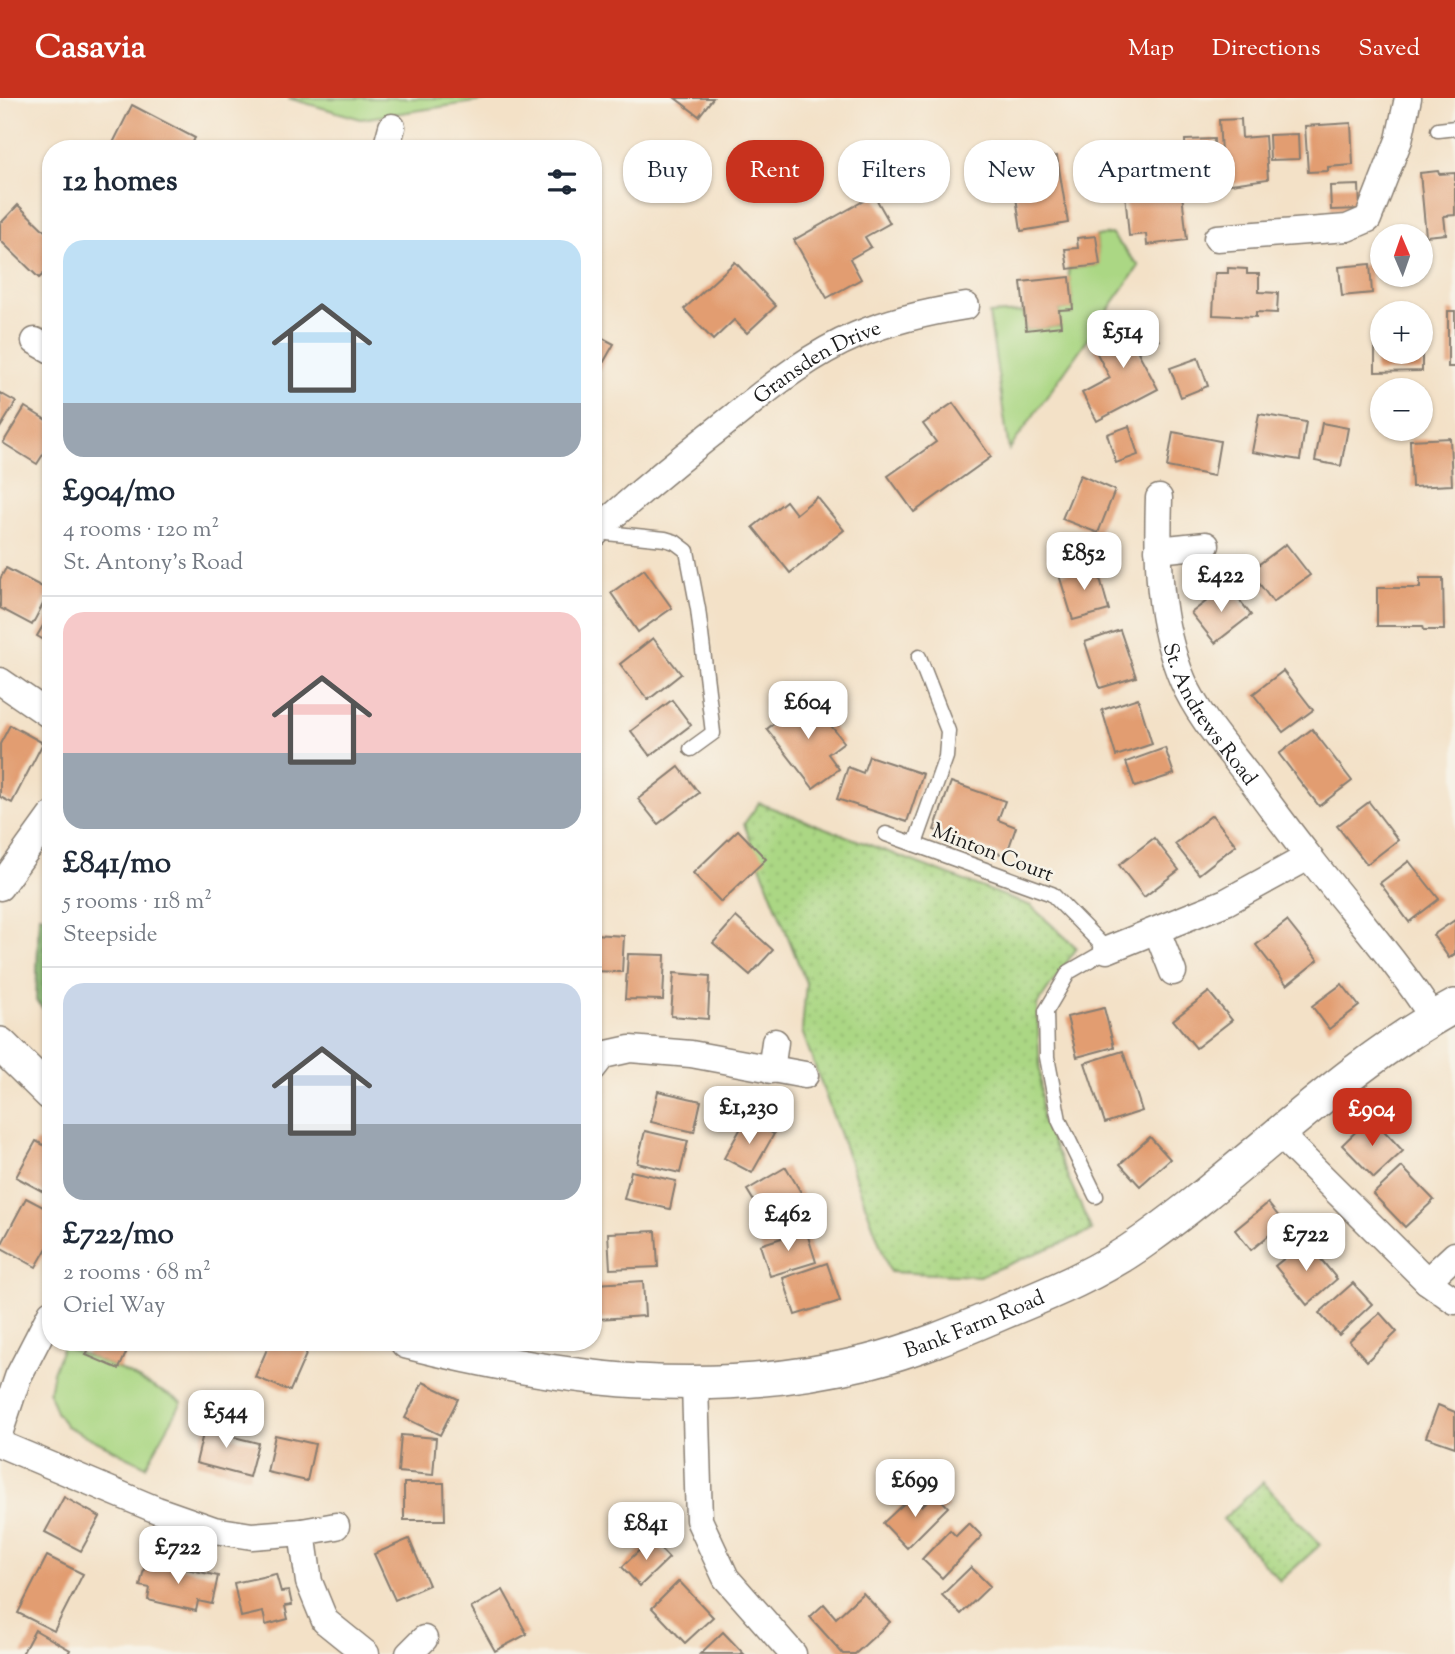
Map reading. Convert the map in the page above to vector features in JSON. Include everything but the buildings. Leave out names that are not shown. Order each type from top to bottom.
[{"type":"street","points":[[1217,238],[1347,228],[1368,219],[1399,140],[1409,98]]},
{"type":"street","name":"Gransden Drive","points":[[602,528],[687,453],[786,376],[845,341],[892,322],[965,306]]},
{"type":"street","name":"St. Andrews Road","points":[[1160,498],[1158,550],[1162,598],[1171,643],[1183,681],[1201,713],[1308,857],[1406,976],[1444,1012]]},
{"type":"street","points":[[1158,550],[1206,545]]},
{"type":"street","points":[[0,681],[42,710]]},
{"type":"street","points":[[0,887],[42,829]]},
{"type":"street","points":[[1107,950],[1226,902],[1308,857]]},
{"type":"street","points":[[1157,931],[1173,972]]},
{"type":"street","name":"Bank Farm Road","points":[[487,1352],[599,1380],[695,1384],[790,1377],[869,1361],[947,1337],[1093,1273],[1143,1242],[1279,1135],[1351,1074],[1444,1012]]},
{"type":"street","points":[[771,1070],[775,1042]]},
{"type":"street","points":[[0,1044],[42,1085]]},
{"type":"street","points":[[602,1053],[630,1049],[691,1054],[805,1075]]},
{"type":"street","points":[[1279,1135],[1427,1281],[1455,1301]]},
{"type":"street","points":[[1427,1281],[1455,1255]]},
{"type":"street","points":[[0,1431],[18,1377],[42,1330]]},
{"type":"street","points":[[695,1384],[699,1520],[726,1578],[793,1654]]},
{"type":"street","points":[[0,1444],[157,1510],[214,1530],[252,1536],[336,1526]]},
{"type":"street","points":[[302,1532],[309,1582],[325,1621],[366,1654]]},
{"type":"lane","points":[[1438,130],[1455,128]]},
{"type":"lane","points":[[602,534],[665,539],[676,542],[687,551],[698,609],[713,733],[691,749]]},
{"type":"lane","points":[[915,844],[946,757],[948,731],[919,657]]},
{"type":"lane","name":"Minton Court","points":[[886,834],[1052,894],[1107,950]]},
{"type":"lane","points":[[1096,1196],[1059,1120],[1047,1057],[1046,1011],[1069,972],[1107,950]]},
{"type":"green space","points":[[288,98],[501,98],[361,119]]},
{"type":"green space","points":[[1111,234],[1139,266],[1009,450],[989,314],[1024,312],[1026,330],[1060,326],[1059,310],[1073,308],[1068,269],[1099,265],[1096,236]]},
{"type":"green space","points":[[759,803],[1031,906],[1077,948],[1037,1005],[1042,1119],[1092,1231],[979,1276],[890,1272],[802,1031],[806,983],[744,824]]},
{"type":"green space","points":[[39,915],[42,916],[42,1007],[36,1001]]},
{"type":"green space","points":[[61,1351],[75,1351],[119,1369],[182,1402],[146,1466],[66,1426],[56,1412],[49,1393]]},
{"type":"green space","points":[[1263,1482],[1320,1545],[1280,1581],[1223,1519]]}]
